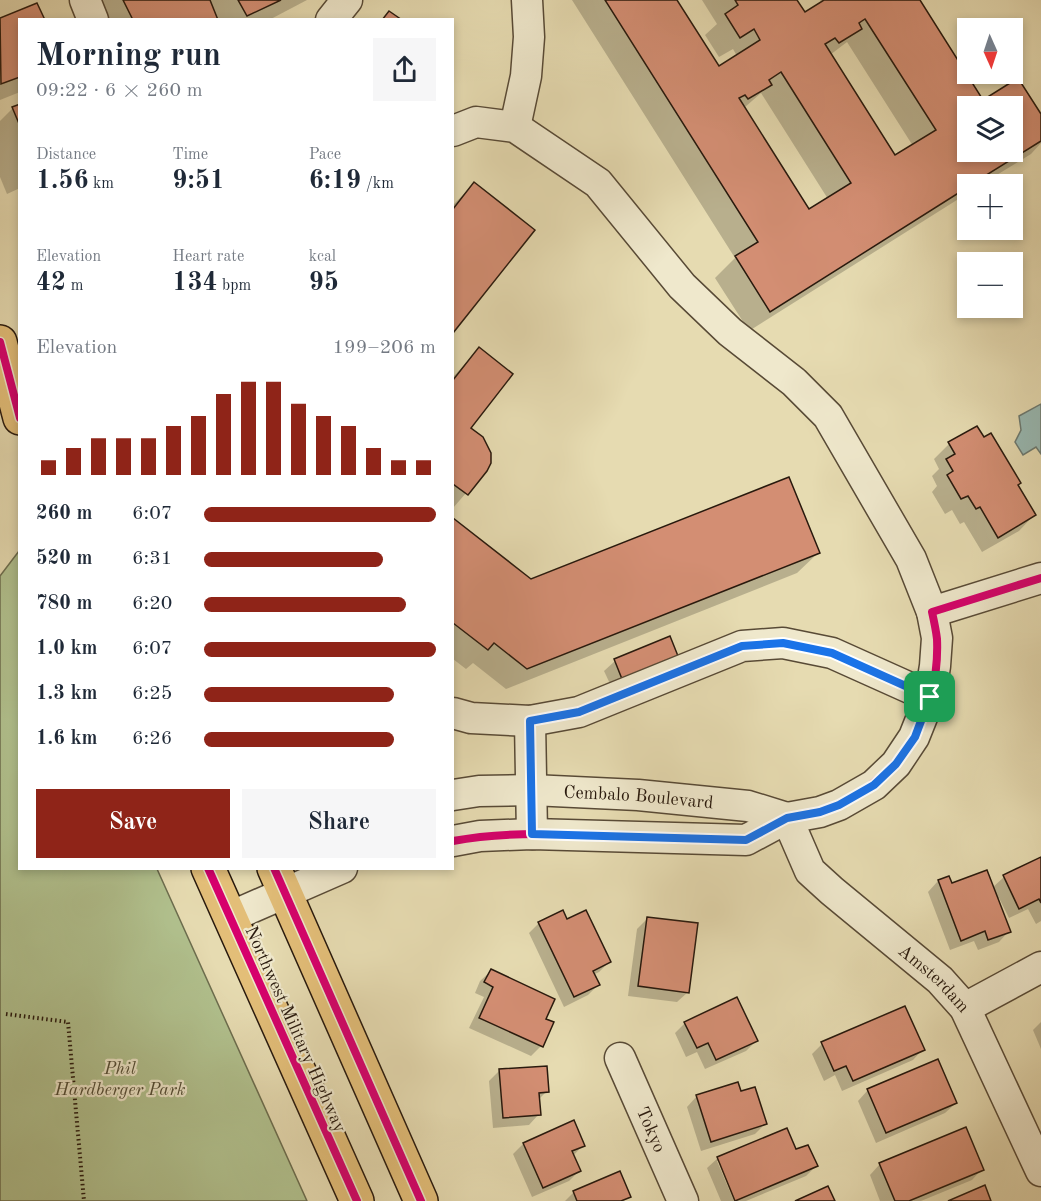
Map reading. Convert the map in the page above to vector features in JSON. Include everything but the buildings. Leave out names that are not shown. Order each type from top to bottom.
[{"type":"main road","points":[[0,342],[18,365]]},
{"type":"main road","points":[[0,342],[18,410]]},
{"type":"main road","name":"Northwest Military Highway","points":[[209,870],[357,1201]]},
{"type":"main road","points":[[280,881],[421,1201]]},
{"type":"street","points":[[85,0],[92,18]]},
{"type":"street","points":[[333,18],[347,0]]},
{"type":"street","points":[[454,131],[476,122],[514,127],[526,76],[529,37],[527,0]]},
{"type":"street","name":"Cembalo Boulevard","points":[[454,841],[480,836],[532,834],[746,840],[787,818],[820,812],[839,805],[874,785],[896,764],[915,737],[930,697],[935,666],[937,638],[932,612],[911,559],[828,416],[794,382],[730,332],[682,286],[598,183],[514,127]]},
{"type":"street","points":[[0,342],[18,338]]},
{"type":"street","points":[[932,612],[1041,578]]},
{"type":"street","points":[[454,713],[471,718],[530,721],[579,712],[742,646],[783,643],[832,653],[930,697]]},
{"type":"street","points":[[530,721],[532,834]]},
{"type":"street","name":"Cembalo Boulevard","points":[[454,795],[479,791],[531,790],[638,795],[737,805],[787,818]]},
{"type":"street","name":"Amsterdam","points":[[787,818],[810,871],[940,980],[965,1008],[1041,1172]]},
{"type":"street","points":[[230,918],[280,881],[332,870]]},
{"type":"street","points":[[965,1008],[1041,967]]},
{"type":"street","name":"Tokyo","points":[[620,1058],[683,1201]]},
{"type":"path","points":[[6,1014],[68,1022],[84,1201]]},
{"type":"green space","name":"Phil Hardberger Park","points":[[18,552],[18,870],[157,870],[307,1201],[0,1201],[0,576]]},
{"type":"water","points":[[1041,404],[1041,454],[1036,447],[1023,455],[1015,442],[1021,430],[1019,416]]},
{"type":"cycle path","points":[[0,342],[18,410]]},
{"type":"cycle path","points":[[454,841],[542,834],[743,840],[754,837],[787,818],[834,807],[863,791],[883,775],[900,757],[914,736],[925,714],[936,665],[937,639],[932,612],[1041,578]]},
{"type":"cycle path","points":[[209,870],[357,1201]]},
{"type":"cycle path","points":[[275,870],[421,1201]]},
{"type":"route","points":[[783,643],[832,653],[930,697],[915,737],[896,764],[874,785],[839,805],[820,812],[787,818],[746,840],[532,834],[530,721],[579,712],[742,646],[783,643]]}]
